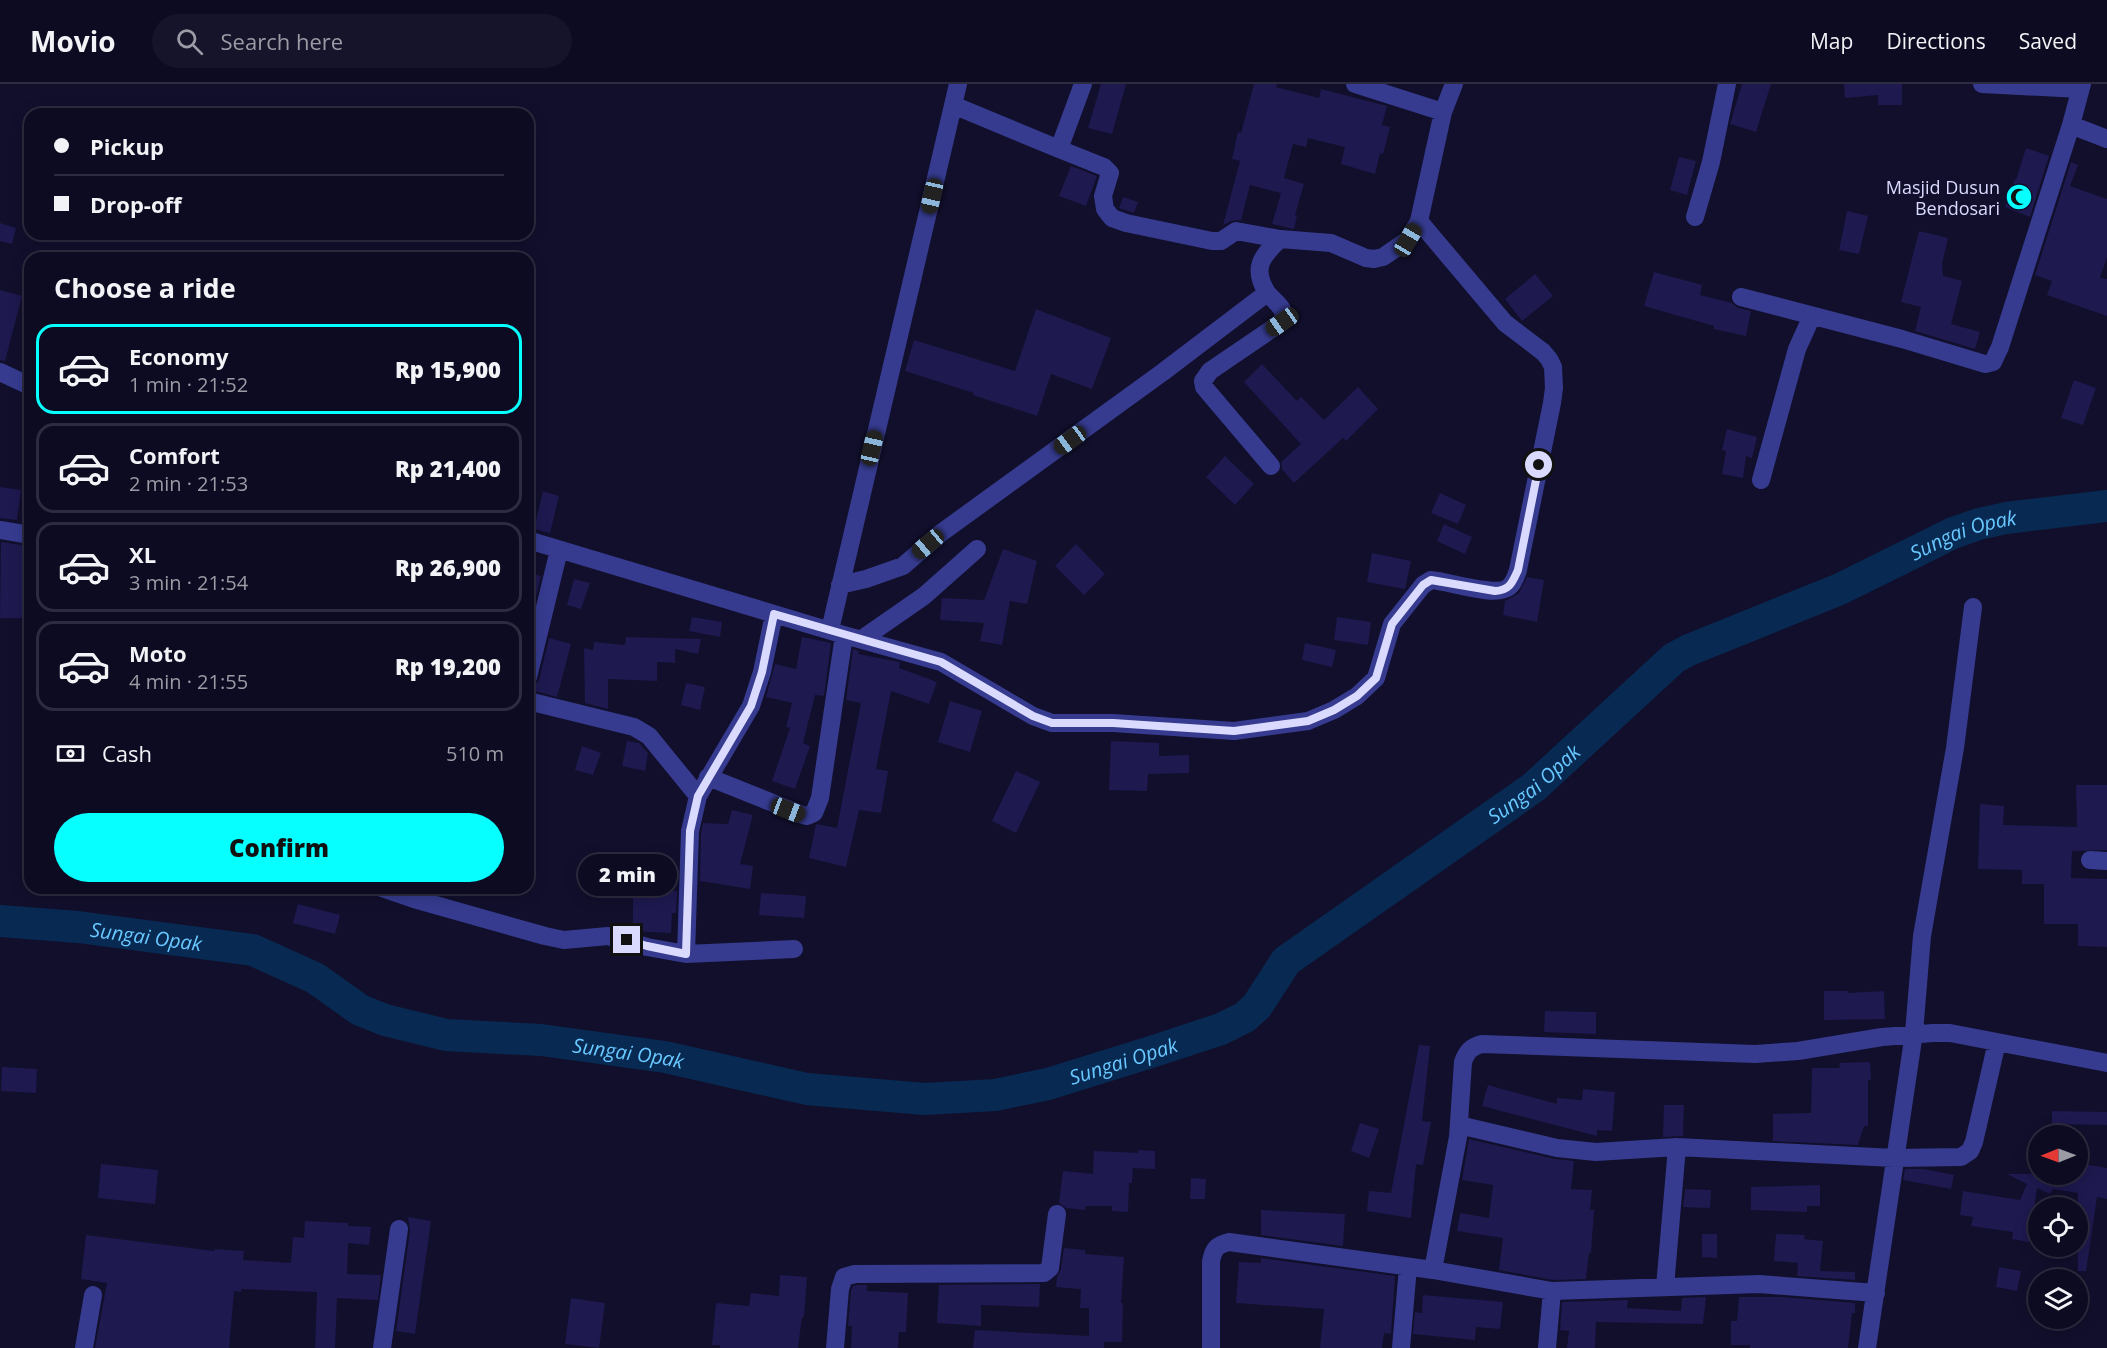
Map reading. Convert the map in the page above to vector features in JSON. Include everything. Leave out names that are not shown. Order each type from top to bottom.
[{"type":"street","points":[[708,777],[807,816],[814,813],[820,798],[845,635],[840,585],[958,84]]},
{"type":"street","points":[[1059,149],[1083,84]]},
{"type":"street","points":[[1355,84],[1443,112]]},
{"type":"street","points":[[953,105],[1104,167],[1110,173],[1103,196],[1105,209],[1112,218],[1212,241],[1221,241],[1236,231],[1331,243],[1366,258],[1374,259],[1383,257],[1408,240],[1419,221],[1443,112],[1454,84]]},
{"type":"street","points":[[1695,217],[1711,162],[1726,84]]},
{"type":"street","points":[[1741,297],[1902,339],[1985,364],[1994,362],[2072,125],[2081,86],[1982,84]]},
{"type":"street","points":[[2072,125],[2107,140]]},
{"type":"street","points":[[534,542],[941,662],[1033,716],[1052,723],[1113,723],[1234,731],[1308,721],[1334,710],[1357,696],[1376,678],[1392,624],[1416,593],[1431,580],[1495,591],[1504,590],[1511,585],[1518,570],[1552,403],[1554,367],[1543,352],[1505,323],[1419,221]]},
{"type":"street","points":[[1271,466],[1204,387],[1203,381],[1210,371],[1282,322],[1283,310],[1267,294],[1260,282],[1259,271],[1264,254],[1280,238]]},
{"type":"street","points":[[840,585],[903,566],[941,533],[1267,294]]},
{"type":"street","points":[[1761,480],[1797,349],[1812,316]]},
{"type":"street","points":[[0,372],[24,383]]},
{"type":"street","points":[[0,530],[24,534]]},
{"type":"street","points":[[845,635],[924,596],[977,549]]},
{"type":"street","points":[[534,652],[559,550]]},
{"type":"street","points":[[1867,1348],[1914,1034],[1922,936],[1955,748],[1973,607]]},
{"type":"street","points":[[686,948],[690,831],[698,796],[751,706],[762,672],[774,614]]},
{"type":"street","points":[[534,702],[634,727],[642,731],[649,736],[698,796]]},
{"type":"street","points":[[399,894],[564,940],[608,936],[647,946],[794,949]]},
{"type":"street","points":[[1433,1270],[1459,1125],[1463,1062],[1472,1047],[1482,1044],[1755,1054],[1798,1051],[1882,1037],[1950,1034],[2107,1063]]},
{"type":"street","points":[[1459,1125],[1557,1148],[1596,1152],[1677,1147],[1894,1158],[1961,1157],[1970,1151],[1974,1142],[1997,1042]]},
{"type":"street","points":[[1665,1287],[1677,1147]]},
{"type":"street","points":[[835,1348],[840,1289],[844,1277],[855,1274],[1044,1273],[1050,1268],[1057,1214]]},
{"type":"street","points":[[382,1348],[399,1229]]},
{"type":"street","points":[[1211,1348],[1211,1262],[1213,1251],[1220,1244],[1229,1242],[1433,1270],[1552,1291],[1759,1284],[1876,1293]]},
{"type":"street","points":[[1401,1348],[1408,1267]]},
{"type":"street","points":[[1546,1348],[1552,1291]]},
{"type":"street","points":[[84,1348],[93,1295]]},
{"type":"building","points":[[1101,84],[1126,84],[1112,134],[1088,128]]},
{"type":"building","points":[[1254,84],[1277,84],[1276,87],[1319,98],[1321,89],[1387,106],[1382,125],[1390,127],[1375,174],[1341,164],[1345,147],[1308,138],[1306,147],[1293,144],[1284,178],[1304,184],[1295,215],[1297,216],[1294,229],[1272,224],[1281,193],[1250,185],[1241,220],[1223,225],[1240,161],[1232,159],[1238,132],[1241,133]]},
{"type":"building","points":[[1742,84],[1771,84],[1756,132],[1730,124]]},
{"type":"building","points":[[1844,84],[1902,84],[1902,105],[1878,105],[1878,95],[1845,98]]},
{"type":"building","points":[[2026,148],[2049,156],[2030,217],[2005,207]]},
{"type":"building","points":[[1679,157],[1696,161],[1687,195],[1670,190]]},
{"type":"building","points":[[2071,162],[2078,165],[2070,186],[2107,199],[2107,257],[2100,278],[2107,279],[2107,316],[2047,295],[2052,281],[2035,275]]},
{"type":"building","points":[[1071,166],[1097,176],[1086,206],[1059,196]]},
{"type":"building","points":[[1123,197],[1138,202],[1134,213],[1119,208]]},
{"type":"building","points":[[1847,211],[1868,216],[1859,254],[1839,250]]},
{"type":"building","points":[[0,223],[16,228],[12,244],[0,241]]},
{"type":"building","points":[[1919,231],[1948,238],[1942,264],[1943,276],[1962,281],[1951,324],[1980,332],[1975,349],[1915,331],[1921,307],[1901,302]]},
{"type":"building","points":[[1654,272],[1702,285],[1700,295],[1732,303],[1738,308],[1751,311],[1746,336],[1714,329],[1714,326],[1644,306]]},
{"type":"building","points":[[1535,274],[1553,296],[1522,321],[1505,299]]},
{"type":"building","points":[[0,290],[22,296],[5,361],[0,360]]},
{"type":"building","points":[[1036,309],[1111,338],[1092,389],[1051,374],[1037,416],[905,371],[914,340],[1015,371]]},
{"type":"building","points":[[1262,364],[1297,401],[1301,397],[1324,420],[1358,387],[1378,409],[1346,441],[1343,438],[1294,483],[1282,469],[1281,462],[1301,444],[1244,382]]},
{"type":"building","points":[[2074,380],[2096,388],[2083,425],[2061,418]]},
{"type":"building","points":[[1727,429],[1757,437],[1752,458],[1746,456],[1743,478],[1722,474],[1726,451],[1722,450]]},
{"type":"building","points":[[1225,456],[1254,484],[1235,505],[1206,477]]},
{"type":"building","points":[[0,487],[21,490],[17,520],[0,518]]},
{"type":"building","points":[[543,491],[559,496],[550,533],[534,529]]},
{"type":"building","points":[[1440,493],[1466,505],[1458,524],[1431,513]]},
{"type":"building","points":[[1444,524],[1472,537],[1465,554],[1437,541]]},
{"type":"building","points":[[1,542],[24,545],[24,618],[0,618]]},
{"type":"building","points":[[1076,544],[1105,574],[1084,595],[1055,566]]},
{"type":"building","points":[[1003,549],[1037,561],[1027,604],[1010,601],[1002,645],[980,641],[984,623],[940,620],[942,598],[984,600]]},
{"type":"building","points":[[1372,553],[1411,561],[1405,589],[1367,582]]},
{"type":"building","points":[[534,574],[541,576],[534,605]]},
{"type":"building","points":[[1527,577],[1544,580],[1537,622],[1503,615],[1505,601],[1519,593]]},
{"type":"building","points":[[574,579],[590,583],[581,609],[567,605]]},
{"type":"building","points":[[692,617],[722,622],[720,637],[689,631]]},
{"type":"building","points":[[1337,617],[1371,622],[1368,645],[1334,640]]},
{"type":"building","points":[[626,637],[701,639],[698,654],[675,649],[675,663],[657,662],[657,681],[608,679],[608,709],[585,703],[584,648],[593,650],[594,642],[625,645]]},
{"type":"building","points":[[802,637],[831,643],[824,696],[815,695],[803,743],[810,746],[795,789],[772,781],[790,728],[786,727],[792,703],[766,697],[775,664],[796,669]]},
{"type":"building","points":[[549,638],[571,644],[557,697],[534,691],[534,686],[539,680]]},
{"type":"building","points":[[1305,643],[1336,650],[1332,667],[1302,660]]},
{"type":"building","points":[[853,649],[859,651],[858,654],[900,662],[899,668],[937,682],[929,704],[891,691],[876,769],[888,771],[881,813],[859,810],[846,867],[809,858],[816,824],[837,828],[861,703],[846,700]]},
{"type":"building","points":[[686,683],[705,687],[700,710],[681,705]]},
{"type":"building","points":[[950,701],[982,711],[970,752],[938,742]]},
{"type":"building","points":[[627,741],[639,743],[648,753],[645,771],[622,766]]},
{"type":"building","points":[[1111,741],[1159,743],[1159,756],[1189,755],[1189,773],[1148,774],[1147,791],[1109,790]]},
{"type":"building","points":[[582,746],[601,753],[593,775],[575,770]]},
{"type":"building","points":[[1016,771],[1040,782],[1016,833],[992,821]]},
{"type":"building","points":[[2076,785],[2107,785],[2107,850],[2072,851],[2071,878],[2107,879],[2107,947],[2078,946],[2078,924],[2044,924],[2044,884],[2022,884],[2022,870],[1978,869],[1980,804],[2004,806],[2003,825],[2077,827]]},
{"type":"building","points":[[732,810],[753,815],[740,864],[753,866],[750,889],[700,881],[703,823],[728,824]]},
{"type":"building","points":[[664,857],[664,891],[677,891],[676,913],[672,913],[671,933],[633,931],[633,890],[618,890],[617,858]]},
{"type":"building","points":[[761,893],[806,896],[804,918],[759,915]]},
{"type":"building","points":[[298,904],[340,915],[335,934],[293,923]]},
{"type":"building","points":[[1824,991],[1848,991],[1848,993],[1884,991],[1885,1019],[1824,1020]]},
{"type":"building","points":[[1545,1011],[1596,1012],[1596,1034],[1544,1032]]},
{"type":"building","points":[[1419,1045],[1430,1046],[1422,1121],[1431,1122],[1423,1165],[1416,1164],[1411,1218],[1367,1211],[1369,1191],[1391,1193]]},
{"type":"building","points":[[1870,1062],[1868,1126],[1864,1126],[1858,1145],[1773,1141],[1773,1114],[1811,1113],[1812,1068],[1840,1068],[1839,1063]]},
{"type":"building","points":[[2,1067],[37,1069],[36,1093],[1,1091]]},
{"type":"building","points":[[1488,1085],[1557,1104],[1557,1098],[1582,1100],[1583,1089],[1615,1092],[1612,1131],[1597,1130],[1597,1136],[1482,1106]]},
{"type":"building","points":[[1664,1105],[1684,1105],[1683,1136],[1663,1137]]},
{"type":"building","points":[[2052,1111],[2107,1112],[2107,1125],[2052,1124]]},
{"type":"building","points":[[1360,1123],[1379,1129],[1369,1158],[1351,1151]]},
{"type":"building","points":[[1469,1139],[1555,1159],[1574,1161],[1571,1189],[1592,1190],[1590,1210],[1594,1210],[1591,1253],[1589,1253],[1586,1279],[1553,1280],[1499,1270],[1503,1238],[1457,1231],[1460,1213],[1489,1218],[1493,1185],[1462,1180]]},
{"type":"building","points":[[1138,1150],[1155,1151],[1155,1169],[1133,1168],[1132,1183],[1129,1183],[1128,1212],[1112,1211],[1112,1206],[1086,1206],[1085,1210],[1066,1208],[1059,1203],[1063,1171],[1093,1174],[1094,1151],[1138,1153]]},
{"type":"building","points":[[101,1164],[158,1170],[155,1204],[98,1198]]},
{"type":"building","points":[[2088,1165],[2107,1168],[2107,1199],[2097,1197],[2086,1269],[2078,1269],[2078,1257],[2088,1257],[2088,1197],[2078,1197],[2078,1193],[2053,1189],[2050,1194],[2037,1188],[2036,1197],[2028,1197],[2028,1242],[2012,1239],[2013,1232],[1971,1226],[1973,1217],[1960,1215],[1963,1191],[2020,1200],[2027,1184],[2007,1174],[2028,1174],[2028,1185],[2088,1185]]},
{"type":"building","points":[[1905,1169],[1923,1169],[1954,1175],[1951,1189],[1903,1180]]},
{"type":"building","points":[[1191,1178],[1206,1179],[1205,1199],[1190,1199]]},
{"type":"building","points":[[1820,1185],[1820,1206],[1807,1206],[1807,1212],[1751,1210],[1751,1187]]},
{"type":"building","points":[[1685,1189],[1711,1190],[1710,1208],[1683,1207]]},
{"type":"building","points":[[1261,1210],[1345,1214],[1343,1246],[1261,1235]]},
{"type":"building","points":[[408,1217],[431,1221],[415,1334],[396,1331],[410,1231]]},
{"type":"building","points":[[305,1221],[348,1223],[348,1226],[371,1227],[369,1245],[348,1243],[347,1274],[381,1275],[378,1300],[337,1298],[335,1348],[315,1348],[317,1292],[241,1289],[241,1292],[234,1291],[229,1348],[95,1348],[107,1283],[81,1279],[86,1235],[214,1251],[215,1249],[244,1251],[243,1260],[291,1263],[293,1237],[304,1238]]},
{"type":"building","points":[[1702,1234],[1717,1234],[1717,1258],[1702,1257]]},
{"type":"building","points":[[1776,1234],[1805,1235],[1804,1239],[1823,1241],[1820,1271],[1855,1272],[1855,1280],[1797,1276],[1798,1263],[1774,1261]]},
{"type":"building","points":[[1064,1248],[1085,1250],[1085,1254],[1124,1257],[1121,1303],[1123,1303],[1122,1342],[1104,1342],[1104,1348],[973,1348],[975,1330],[1089,1336],[1089,1308],[1080,1308],[1081,1289],[1056,1287]]},
{"type":"building","points":[[1261,1258],[1395,1276],[1391,1334],[1384,1333],[1382,1348],[1320,1348],[1324,1309],[1236,1303],[1239,1262],[1261,1263]]},
{"type":"building","points":[[1999,1267],[2021,1271],[2017,1291],[1996,1287]]},
{"type":"building","points":[[780,1275],[807,1277],[804,1317],[802,1317],[798,1348],[720,1348],[720,1345],[712,1345],[716,1303],[749,1306],[751,1293],[779,1296]]},
{"type":"building","points":[[1040,1284],[1039,1307],[981,1305],[981,1326],[937,1323],[939,1285]]},
{"type":"building","points":[[867,1285],[867,1291],[908,1293],[906,1332],[899,1332],[898,1348],[851,1348],[852,1326],[848,1326],[851,1291],[853,1286]]},
{"type":"building","points":[[1423,1295],[1503,1302],[1500,1329],[1476,1327],[1475,1340],[1413,1334],[1415,1312],[1422,1313]]},
{"type":"building","points":[[1706,1297],[1703,1324],[1596,1322],[1595,1348],[1567,1348],[1569,1331],[1560,1330],[1562,1302],[1628,1300],[1627,1308],[1681,1311],[1682,1298]]},
{"type":"building","points":[[1739,1297],[1782,1297],[1855,1303],[1848,1348],[1750,1348],[1750,1345],[1731,1345],[1731,1321],[1737,1321]]},
{"type":"building","points":[[571,1298],[605,1303],[599,1348],[565,1344]]},
{"type":"waterway","name":"Sungai Opak","points":[[0,921],[78,927],[253,950],[315,978],[360,1010],[385,1020],[446,1035],[541,1040],[665,1057],[807,1089],[925,1099],[995,1095],[1048,1084],[1151,1052],[1221,1029],[1245,1017],[1257,1006],[1286,961],[1534,787],[1674,658],[1689,650],[1840,589],[1953,533],[1979,524],[2006,518],[2107,506]]},
{"type":"place","name":"Masjid Dusun Bendosari","points":[[2019,197]]},
{"type":"route","points":[[627,940],[686,954],[690,831],[693,810],[698,796],[751,706],[762,672],[774,614],[941,662],[1033,716],[1052,723],[1113,723],[1234,731],[1308,721],[1334,710],[1357,696],[1376,678],[1392,624],[1423,585],[1431,580],[1438,580],[1495,591],[1504,590],[1511,585],[1518,570],[1539,465]]}]
